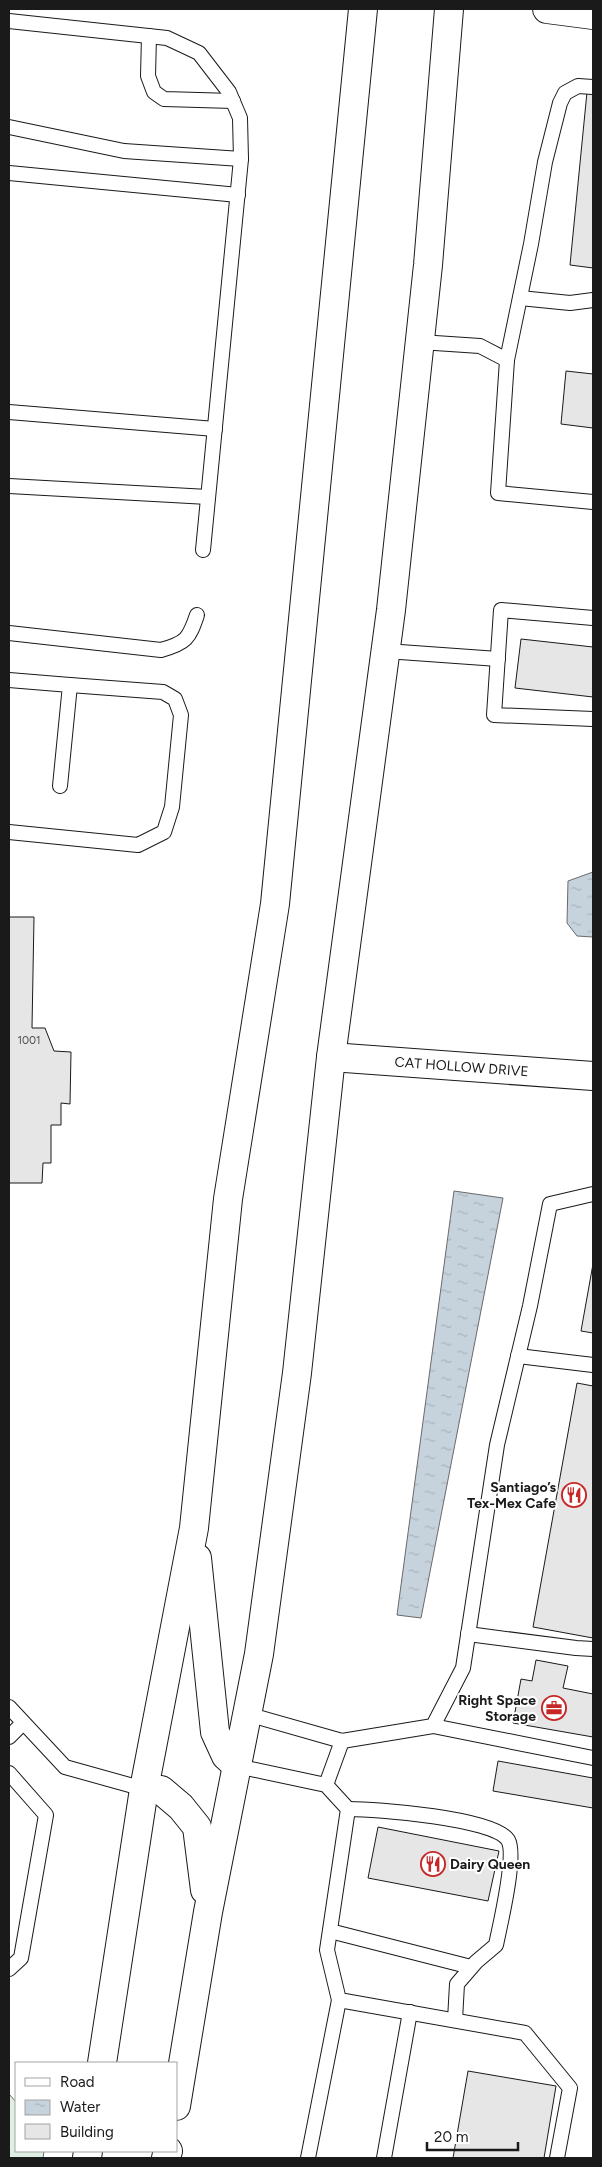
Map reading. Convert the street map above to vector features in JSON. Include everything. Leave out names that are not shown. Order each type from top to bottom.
[{"type":"main road","points":[[102,2062],[144,1789],[194,1528],[228,1199],[275,904],[363,9]]},
{"type":"main road","points":[[178,2094],[208,1912],[259,1654],[298,1373],[331,1057],[386,651],[420,342],[449,9]]},
{"type":"main road","points":[[547,9],[593,14]]},
{"type":"main road","name":"CAT HOLLOW DRIVE","points":[[331,1057],[593,1076]]},
{"type":"main road","points":[[194,1528],[215,1732],[226,1756],[237,1766]]},
{"type":"main road","points":[[144,1789],[161,1790],[181,1807],[197,1826],[208,1912]]},
{"type":"lane","points":[[9,21],[167,38],[199,53],[229,92],[240,118],[241,159],[238,196],[203,550]]},
{"type":"lane","points":[[149,36],[148,76],[154,92],[164,100],[233,101]]},
{"type":"lane","points":[[593,87],[578,86],[565,93],[560,103],[545,162],[507,360],[498,493],[593,502]]},
{"type":"lane","points":[[9,127],[124,150],[241,159]]},
{"type":"lane","points":[[9,173],[238,196]]},
{"type":"lane","points":[[520,298],[570,304],[593,300]]},
{"type":"lane","points":[[420,342],[480,346],[507,360]]},
{"type":"lane","points":[[9,412],[214,429]]},
{"type":"lane","points":[[9,486],[208,497]]},
{"type":"lane","points":[[593,618],[501,610],[494,714],[593,719]]},
{"type":"lane","points":[[9,633],[161,650],[180,645],[190,635],[197,615]]},
{"type":"lane","points":[[386,651],[498,659]]},
{"type":"lane","points":[[9,680],[163,692],[175,699],[181,715],[172,807],[164,832],[138,845],[9,832]]},
{"type":"lane","points":[[60,786],[70,685]]},
{"type":"lane","points":[[433,1726],[463,1668],[497,1445],[550,1204],[593,1194]]},
{"type":"lane","points":[[518,1356],[593,1365]]},
{"type":"lane","points":[[468,1634],[593,1649]]},
{"type":"lane","points":[[9,1707],[65,1767],[144,1789]]},
{"type":"lane","points":[[247,1714],[342,1741],[433,1726],[593,1758]]},
{"type":"lane","points":[[9,1737],[23,1723]]},
{"type":"lane","points":[[326,1785],[342,1741]]},
{"type":"lane","points":[[237,1766],[326,1785],[348,1809],[378,1809],[433,1816],[498,1831],[508,1840],[512,1858],[496,1945],[457,1984],[455,2020]]},
{"type":"lane","points":[[9,1773],[46,1815],[21,1958],[9,1969]]},
{"type":"lane","points":[[308,2158],[339,2000],[327,1950],[348,1809]]},
{"type":"lane","points":[[330,1931],[472,1967]]},
{"type":"lane","points":[[339,2000],[525,2033],[570,2088],[557,2158]]},
{"type":"lane","points":[[384,2158],[410,2012]]},
{"type":"green space","points":[[9,2094],[15,2101],[15,2152],[44,2152],[43,2158],[9,2158]]},
{"type":"water","points":[[593,872],[593,937],[577,936],[567,923],[568,881]]},
{"type":"water","points":[[454,1191],[503,1198],[421,1618],[397,1615]]},
{"type":"building","points":[[587,92],[593,93],[593,268],[570,265]]},
{"type":"building","points":[[566,371],[593,374],[593,428],[561,424]]},
{"type":"building","points":[[521,639],[593,647],[593,697],[515,688]]},
{"type":"building","points":[[9,917],[34,917],[32,1028],[45,1028],[54,1051],[71,1052],[70,1104],[61,1103],[61,1125],[51,1125],[51,1163],[43,1163],[42,1183],[9,1183]]},
{"type":"building","points":[[593,1264],[593,1333],[581,1331]]},
{"type":"building","points":[[577,1383],[593,1386],[593,1638],[533,1627]]},
{"type":"building","name":"Right Space Storage","points":[[536,1660],[568,1666],[563,1688],[593,1694],[593,1737],[513,1723],[521,1679],[532,1681]]},
{"type":"building","points":[[498,1761],[593,1778],[593,1808],[493,1791]]},
{"type":"building","name":"Dairy Queen","points":[[378,1827],[499,1851],[488,1901],[368,1878]]},
{"type":"building","points":[[468,2071],[556,2086],[544,2158],[453,2158]]},
{"type":"place","name":"Santiago’s Tex-Mex Cafe","points":[[574,1495]]},
{"type":"place","name":"Right Space Storage","points":[[554,1708]]},
{"type":"place","name":"Dairy Queen","points":[[433,1864]]}]
